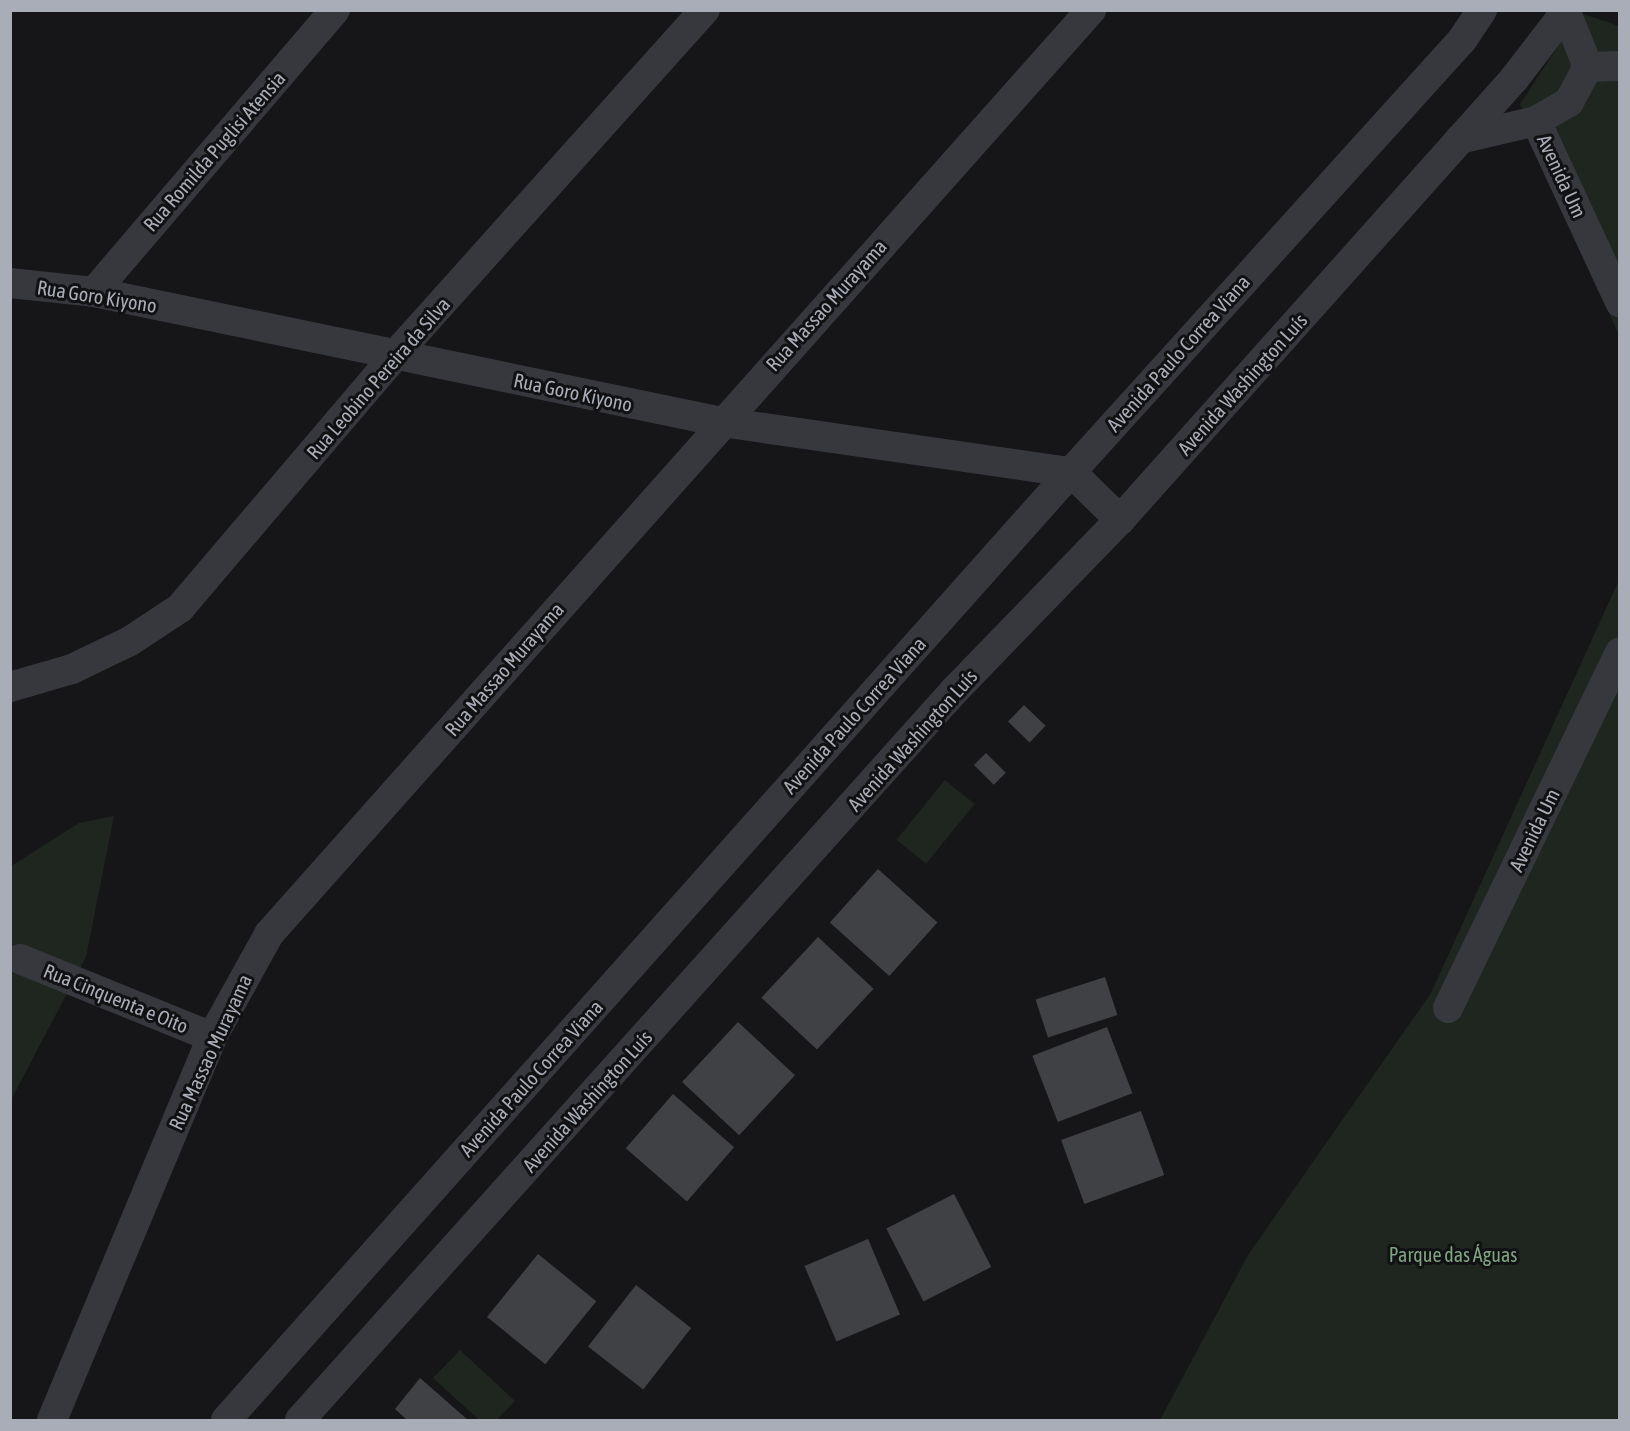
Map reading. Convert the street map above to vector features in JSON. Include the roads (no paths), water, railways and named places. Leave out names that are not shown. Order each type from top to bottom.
[{"type":"street","name":"Rua Romilda Puglisi Atensia","points":[[94,292],[335,10]]},
{"type":"street","name":"Rua Leobino Pereira da Silva","points":[[10,687],[72,669],[130,641],[180,608],[395,355],[705,10]]},
{"type":"street","name":"Rua Massao Murayama","points":[[55,1419],[213,1037],[269,934],[722,422],[1091,10]]},
{"type":"street","name":"Avenida Paulo Correa Viana","points":[[226,1420],[1071,472],[1462,40],[1482,10]]},
{"type":"street","points":[[1536,121],[1569,102],[1588,67],[1567,11]]},
{"type":"street","name":"Avenida Washington Luís","points":[[301,1420],[955,690],[1120,520],[1527,63],[1567,11]]},
{"type":"street","points":[[1588,67],[1620,66]]},
{"type":"street","name":"Avenida Um","points":[[1460,139],[1536,121],[1620,302]]},
{"type":"street","name":"Rua Goro Kiyono","points":[[10,283],[94,292],[722,422],[1071,472]]},
{"type":"street","points":[[1071,472],[1120,520]]},
{"type":"street","name":"Avenida Um","points":[[1448,1008],[1620,652]]},
{"type":"street","name":"Rua Cinquenta e Oito","points":[[20,958],[213,1037]]},
{"type":"park label","name":"Parque das Águas","points":[[1453,1254]]}]
